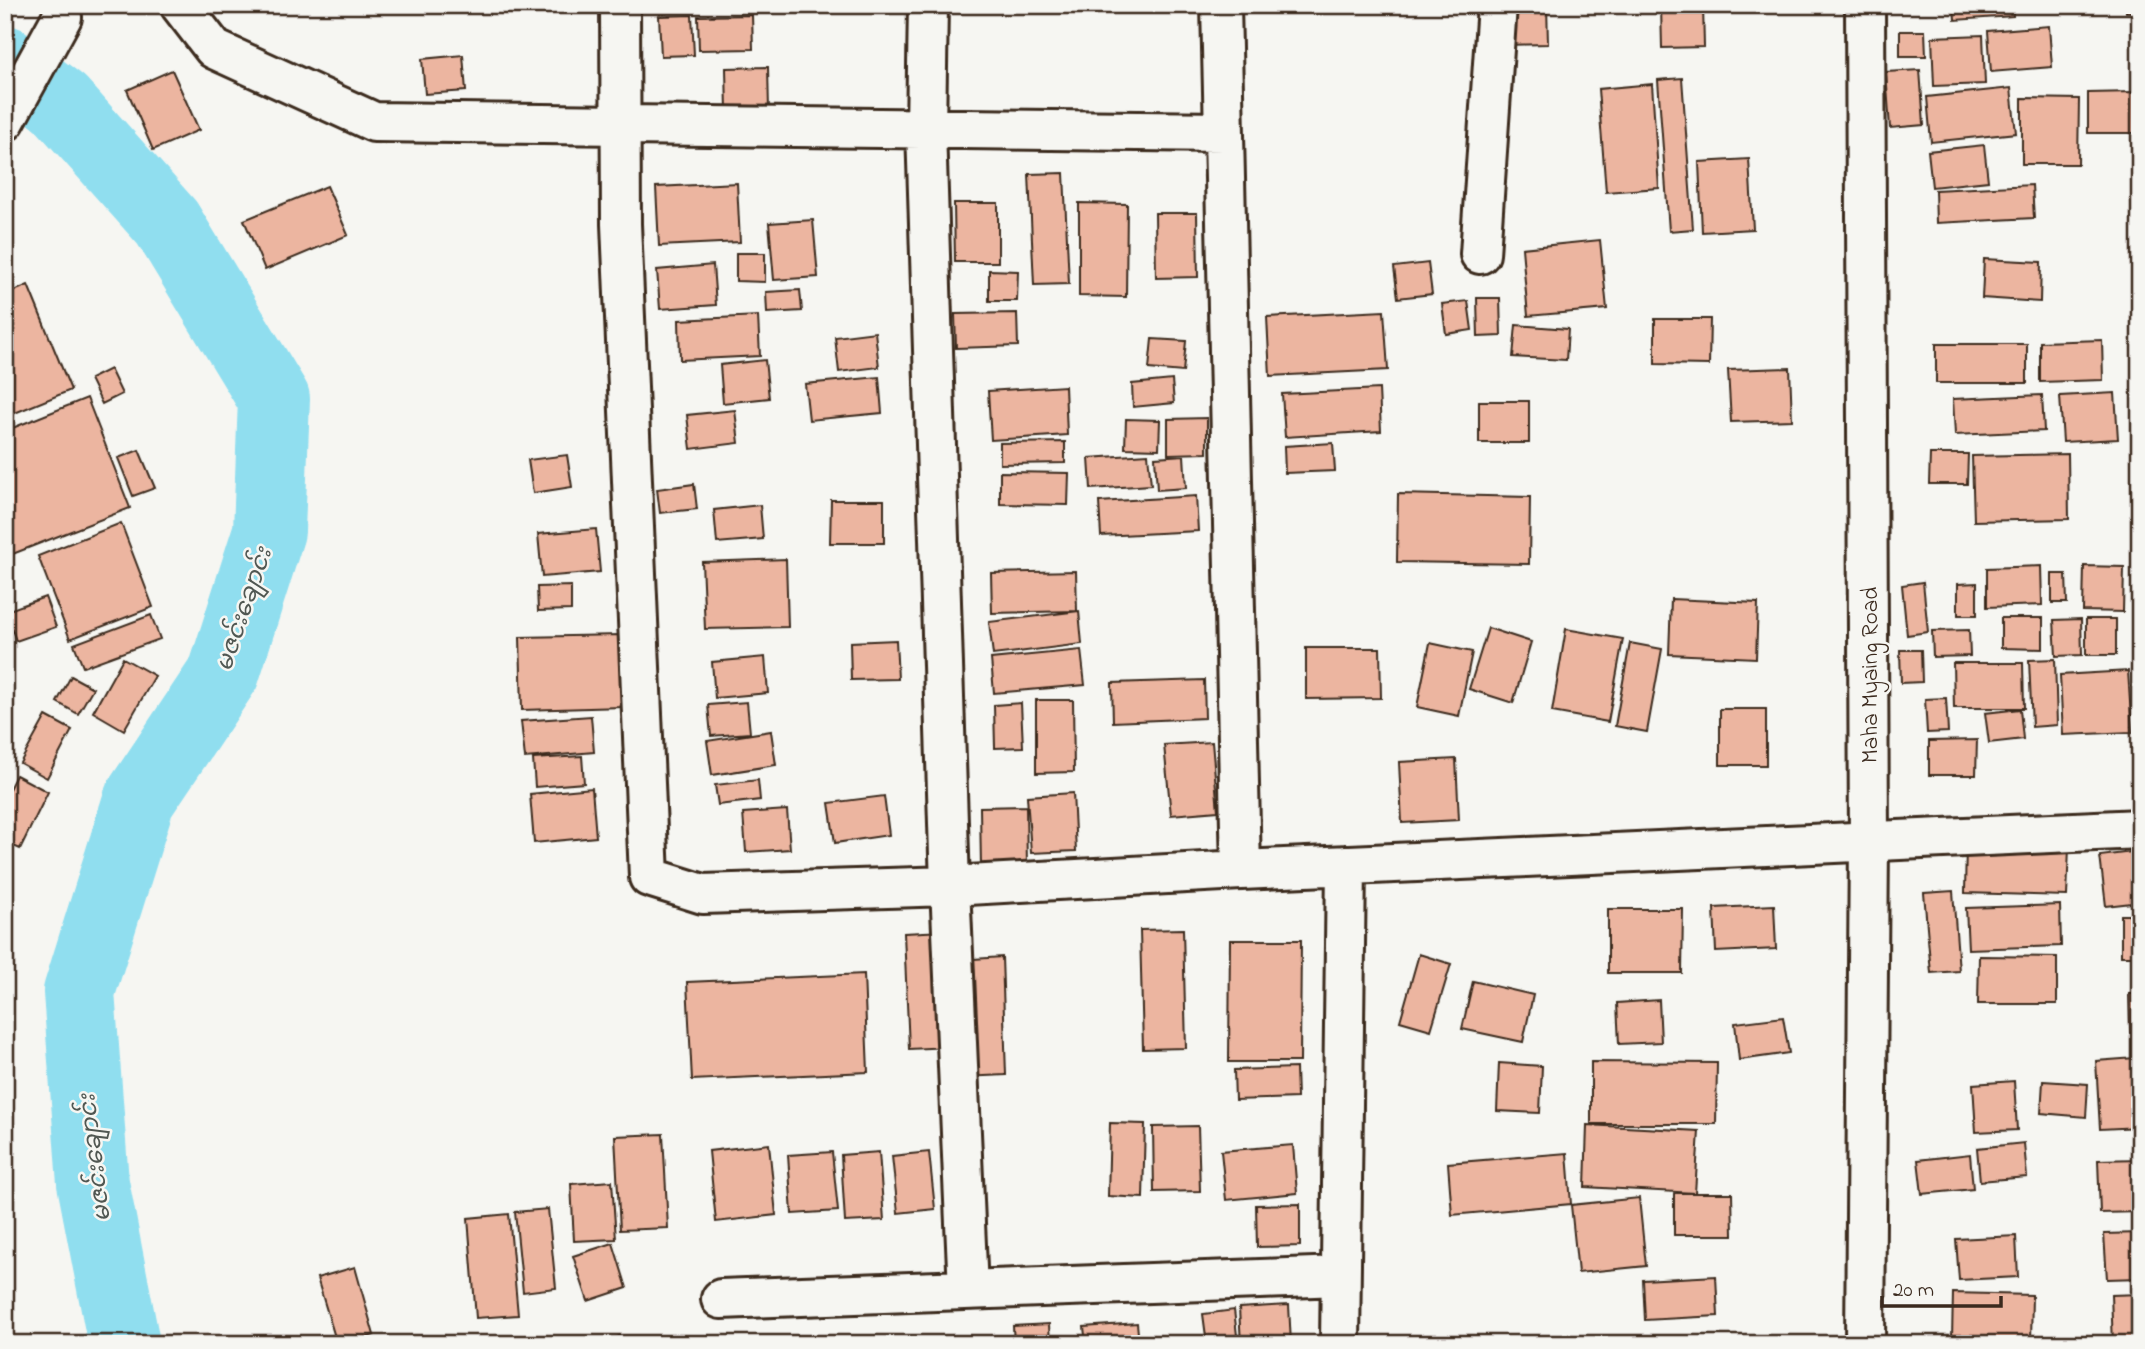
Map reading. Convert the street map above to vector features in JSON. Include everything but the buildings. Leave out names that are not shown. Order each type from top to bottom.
[{"type":"street","points":[[180,5],[214,49],[374,122],[1224,132]]},
{"type":"street","points":[[620,5],[621,224],[649,877],[703,894],[950,886],[2140,829]]},
{"type":"street","points":[[928,5],[926,129],[950,886],[968,1290]]},
{"type":"street","points":[[1221,5],[1241,870]]},
{"type":"street","points":[[1480,254],[1497,5]]},
{"type":"street","name":"Maha Myaing Road","points":[[1865,5],[1869,841],[1865,1344]]},
{"type":"street","points":[[5,121],[62,16]]},
{"type":"street","points":[[1339,1344],[1346,865]]},
{"type":"street","points":[[721,1299],[1340,1276]]},
{"type":"waterway","name":"မဇင်းချောင်း","points":[[5,61],[60,103],[167,223],[274,399],[269,531],[224,673],[139,800],[79,992],[93,1183],[124,1344]]}]
